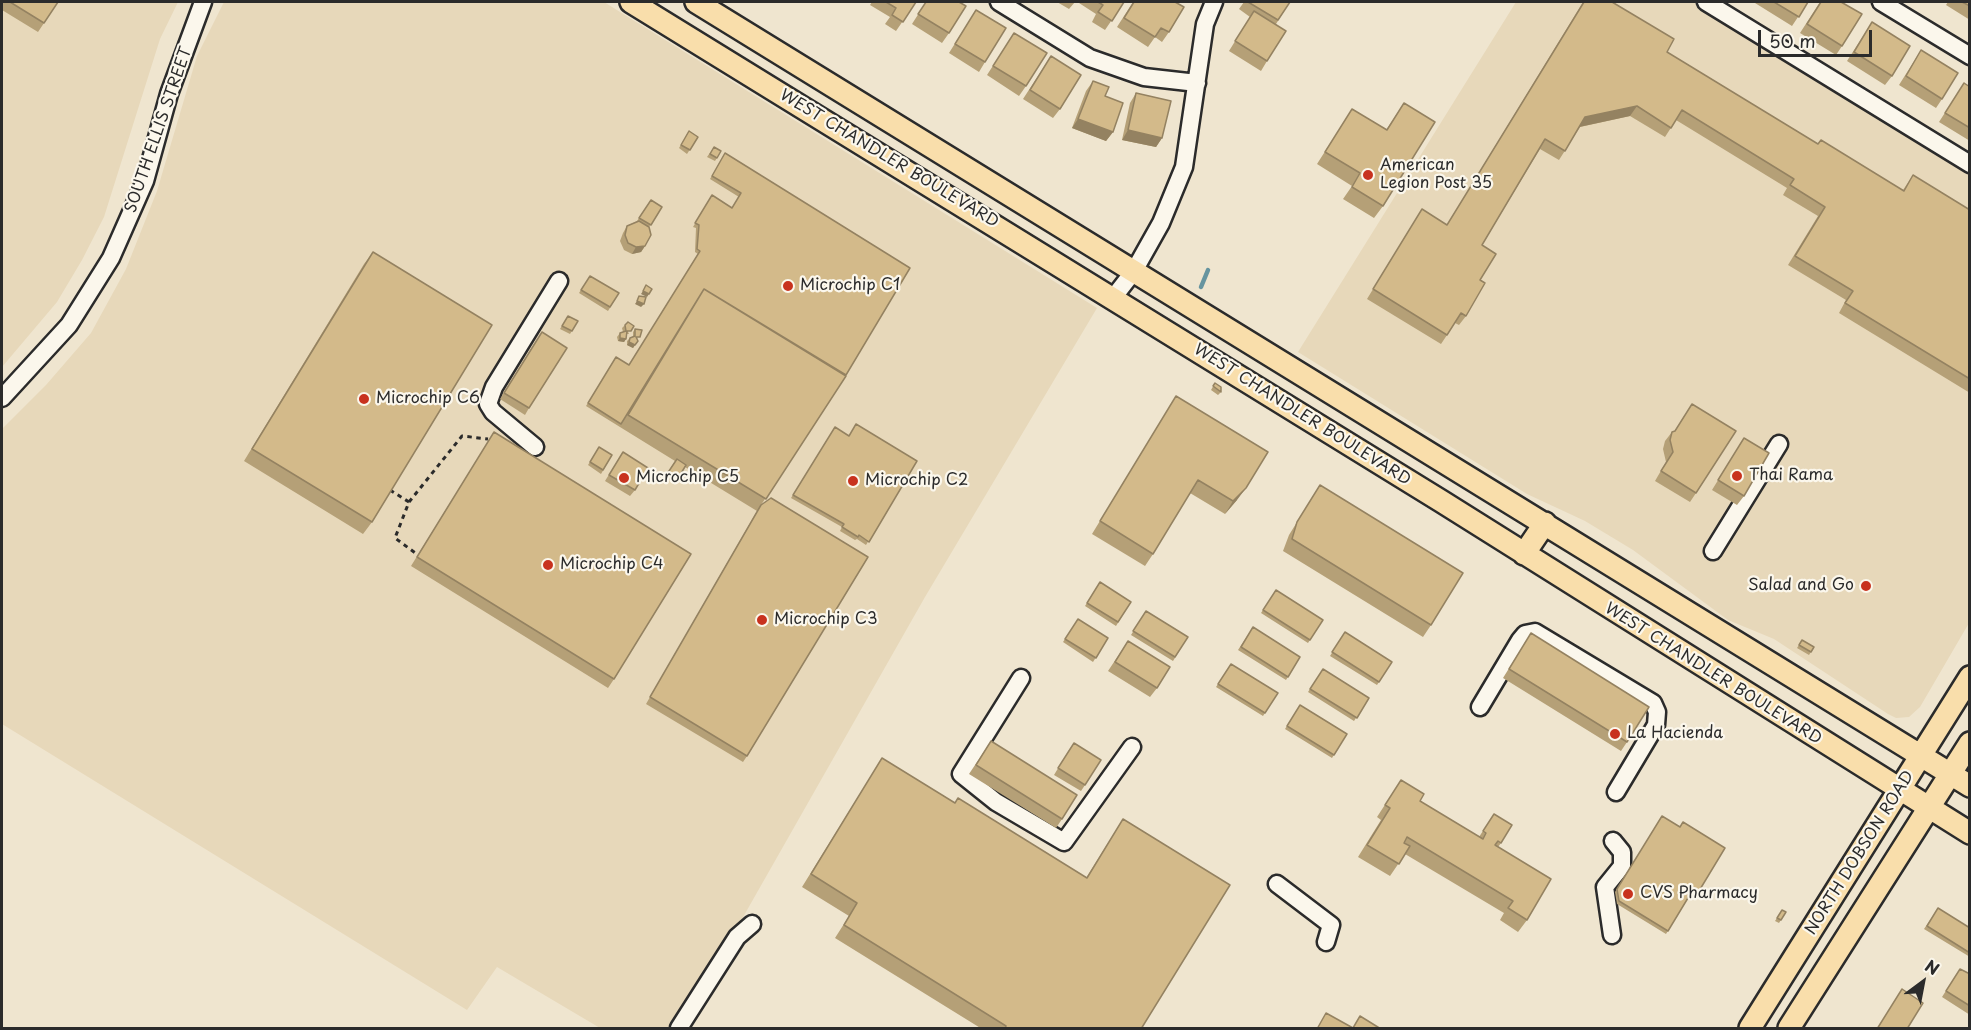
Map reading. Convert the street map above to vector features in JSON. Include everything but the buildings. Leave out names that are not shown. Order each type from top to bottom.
[{"type":"main road","name":"WEST CHANDLER BOULEVARD","points":[[631,2],[1113,298],[1970,833]]},
{"type":"main road","name":"WEST CHANDLER BOULEVARD","points":[[696,2],[1970,786]]},
{"type":"main road","points":[[1524,554],[1545,523]]},
{"type":"main road","name":"NORTH DOBSON ROAD","points":[[1750,1029],[1970,677]]},
{"type":"main road","name":"NORTH DOBSON ROAD","points":[[1789,1029],[1970,743]]},
{"type":"street","name":"SOUTH ELLIS STREET","points":[[2,398],[69,325],[111,258],[145,181],[169,94],[203,2]]},
{"type":"street","points":[[999,2],[1090,58],[1144,78],[1197,83]]},
{"type":"street","points":[[1113,298],[1134,271],[1161,223],[1184,167],[1205,24],[1214,2]]},
{"type":"street","points":[[1706,2],[1970,164]]},
{"type":"street","points":[[1881,2],[1970,56]]},
{"type":"street","points":[[535,447],[493,412],[488,404],[494,387],[559,281]]},
{"type":"street","points":[[1713,550],[1779,444]]},
{"type":"street","points":[[1480,706],[1520,640],[1526,634],[1535,632],[1653,703],[1658,712],[1656,725],[1616,792]]},
{"type":"street","points":[[1021,678],[961,774],[996,802],[1064,842],[1132,747]]},
{"type":"street","points":[[1612,841],[1622,852],[1622,866],[1605,887],[1612,935]]},
{"type":"street","points":[[1277,884],[1331,925],[1326,942]]},
{"type":"street","points":[[679,1029],[737,937],[752,924]]},
{"type":"path","points":[[418,555],[395,538],[409,502],[462,436],[488,439]]},
{"type":"path","points":[[390,490],[409,502]]},
{"type":"shaded area","points":[[2,2],[178,2],[160,39],[104,217],[57,302],[2,367]]},
{"type":"shaded area","points":[[224,2],[604,2],[1097,308],[925,597],[680,1028],[600,1028],[497,967],[467,1010],[2,724],[2,429],[46,385],[91,333],[126,269],[157,191],[197,56]]},
{"type":"shaded area","points":[[1516,2],[1693,2],[1969,171],[1969,623],[1920,707],[1909,717],[1896,718],[1888,714],[1774,639],[1728,620],[1633,550],[1585,521],[1527,494],[1298,352]]},
{"type":"waterway","points":[[1201,287],[1208,270]]},
{"type":"place","name":"American Legion Post 35","points":[[1368,175]]},
{"type":"place","name":"Microchip C1","points":[[788,286]]},
{"type":"place","name":"Microchip C6","points":[[364,399]]},
{"type":"place","name":"Thai Rama","points":[[1737,476]]},
{"type":"place","name":"Microchip C5","points":[[624,478]]},
{"type":"place","name":"Microchip C2","points":[[853,481]]},
{"type":"place","name":"Microchip C4","points":[[548,565]]},
{"type":"place","name":"Salad and Go","points":[[1866,586]]},
{"type":"place","name":"Microchip C3","points":[[762,620]]},
{"type":"place","name":"La Hacienda","points":[[1615,734]]},
{"type":"place","name":"CVS Pharmacy","points":[[1628,894]]}]
